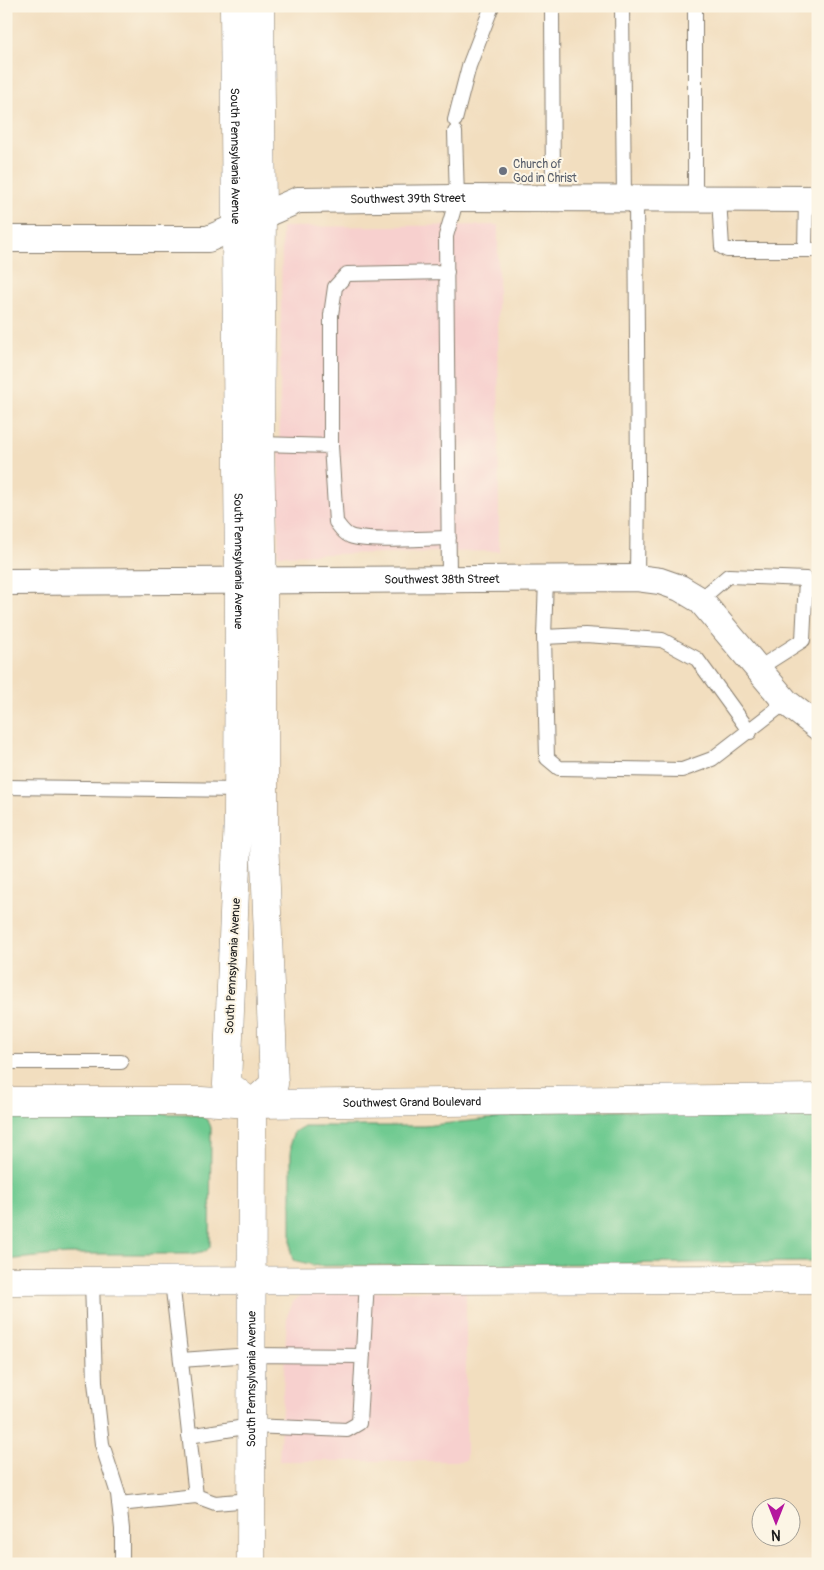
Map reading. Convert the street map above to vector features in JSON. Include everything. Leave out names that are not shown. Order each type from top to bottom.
[{"type":"main road","name":"South Pennsylvania Avenue","points":[[234,6],[235,227],[251,580],[251,790],[274,1084],[252,1104],[251,1564]]},
{"type":"main road","name":"South Pennsylvania Avenue","points":[[251,580],[260,444],[262,215],[260,6]]},
{"type":"main road","name":"South Pennsylvania Avenue","points":[[251,790],[238,864],[227,1084],[252,1104]]},
{"type":"main road","name":"Southwest Grand Boulevard","points":[[6,1102],[201,1101],[252,1104],[818,1098]]},
{"type":"main road","points":[[6,1280],[818,1279]]},
{"type":"street","name":"Southwest 39th Street","points":[[6,239],[208,239],[298,200],[457,198],[812,199]]},
{"type":"street","name":"Southwest 38th Street","points":[[6,582],[637,578],[660,581],[680,588],[700,600],[786,702],[818,727]]},
{"type":"lane","points":[[449,579],[446,236],[457,198],[455,126],[469,66],[492,6]]},
{"type":"lane","points":[[552,6],[553,199]]},
{"type":"lane","points":[[622,6],[638,478],[637,578]]},
{"type":"lane","points":[[696,6],[708,199],[722,246],[727,250],[811,250],[812,199]]},
{"type":"lane","points":[[447,272],[347,274],[335,287],[331,315],[331,446],[336,522],[341,530],[350,536],[372,538],[449,538]]},
{"type":"lane","points":[[260,444],[331,446]]},
{"type":"lane","points":[[700,600],[728,576],[806,579],[803,640],[759,668]]},
{"type":"lane","points":[[546,579],[544,636],[547,758],[559,768],[682,770],[712,759],[750,732],[786,702]]},
{"type":"lane","points":[[544,636],[586,635],[662,640],[697,659],[750,732]]},
{"type":"lane","points":[[6,787],[251,790]]},
{"type":"lane","points":[[6,1062],[121,1062]]},
{"type":"lane","points":[[92,1281],[95,1382],[102,1444],[118,1494],[122,1529],[122,1564]]},
{"type":"lane","points":[[172,1281],[196,1496]]},
{"type":"lane","points":[[189,1436],[252,1426],[347,1430],[359,1423],[367,1281]]},
{"type":"lane","points":[[181,1360],[252,1355],[363,1356]]},
{"type":"lane","points":[[119,1504],[196,1496],[215,1503],[252,1500]]},
{"type":"shaded area","points":[[498,225],[499,551],[278,555],[282,227]]},
{"type":"shaded area","points":[[466,1291],[466,1461],[279,1461],[287,1316],[293,1302],[303,1294],[320,1292]]},
{"type":"green space","points":[[6,1111],[188,1114],[205,1118],[211,1128],[210,1247],[206,1251],[191,1254],[67,1254],[6,1260]]},
{"type":"green space","points":[[561,1111],[818,1111],[818,1262],[318,1266],[293,1260],[291,1253],[291,1139],[294,1132],[304,1126],[424,1126]]},
{"type":"place","name":"Church of God in Christ","points":[[503,171]]}]
